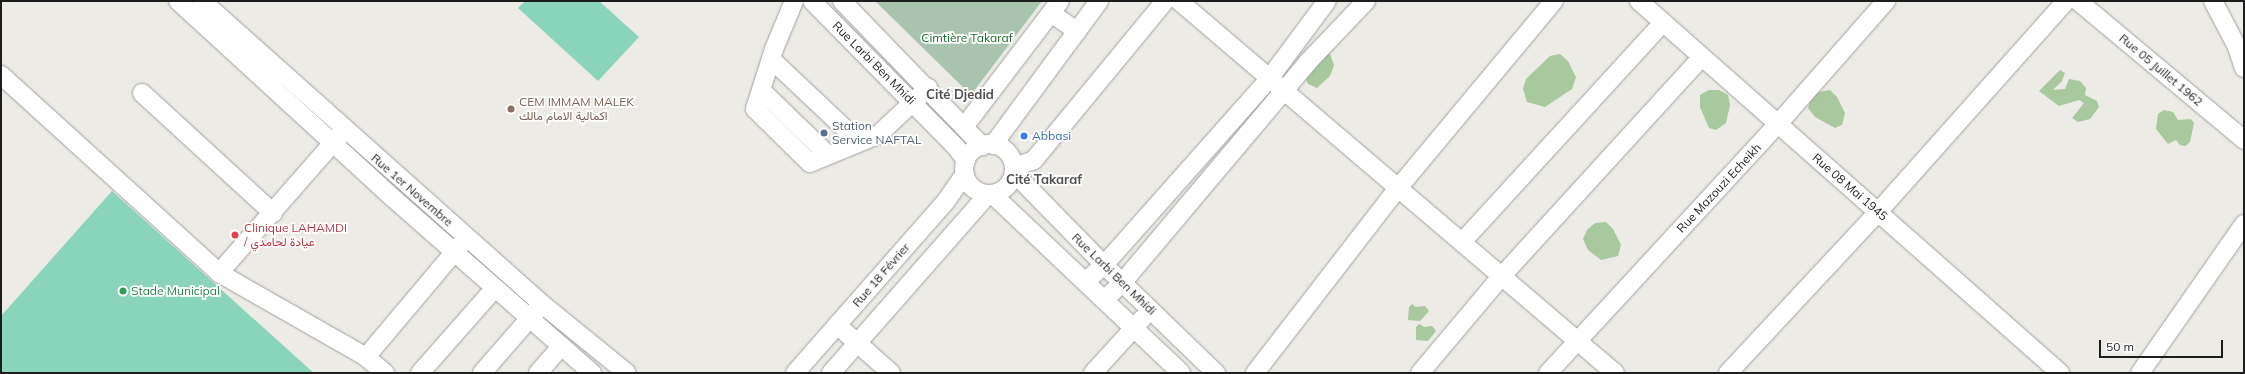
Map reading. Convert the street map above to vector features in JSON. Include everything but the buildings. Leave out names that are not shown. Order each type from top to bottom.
[{"type":"street","name":"Rue 1er Novembre","points":[[178,1],[454,253],[592,373]]},
{"type":"street","name":"Rue 1er Novembre","points":[[202,1],[405,184],[542,304],[627,373]]},
{"type":"street","points":[[794,1],[771,59],[755,109],[810,163],[878,134],[928,88]]},
{"type":"street","name":"Rue Larbi Ben Mhidi","points":[[812,1],[956,147],[965,168]]},
{"type":"street","name":"Rue Larbi Ben Mhidi","points":[[842,1],[928,88],[964,127],[988,145]]},
{"type":"street","points":[[990,194],[975,190],[965,168],[969,154],[988,145],[1099,1]]},
{"type":"street","points":[[831,373],[990,194],[1006,188],[1014,171],[1034,160],[1165,1]]},
{"type":"street","points":[[1179,1],[1284,92],[1399,187],[1462,242],[1500,278],[1615,373]]},
{"type":"street","points":[[1085,282],[1104,265],[1269,79],[1327,1]]},
{"type":"street","points":[[1104,300],[1122,282],[1284,92],[1366,1]]},
{"type":"street","points":[[1254,373],[1399,187],[1554,1]]},
{"type":"street","name":"Rue 08 Mai 1945","points":[[1639,1],[2060,373]]},
{"type":"street","name":"Rue Mazouzi Echeikh","points":[[1548,373],[1778,124],[1886,1]]},
{"type":"street","points":[[1728,373],[1878,212],[2066,1]]},
{"type":"street","name":"Rue 05 Juillet 1962","points":[[2078,1],[2244,140]]},
{"type":"street","points":[[2213,1],[2244,68]]},
{"type":"street","points":[[964,127],[1056,7],[1077,31]]},
{"type":"street","points":[[1462,242],[1663,23]]},
{"type":"street","points":[[1420,373],[1500,278],[1702,57]]},
{"type":"street","points":[[771,59],[859,142]]},
{"type":"street","points":[[1,75],[219,273],[366,357],[384,373]]},
{"type":"street","points":[[142,93],[273,213]]},
{"type":"street","points":[[219,273],[345,130]]},
{"type":"street","points":[[988,145],[1006,151],[1014,171]]},
{"type":"street","name":"Rue 18 Février","points":[[794,373],[946,201],[965,168]]},
{"type":"street","name":"Rue Larbi Ben Mhidi","points":[[1014,171],[1104,265],[1216,373]]},
{"type":"street","points":[[393,198],[405,184]]},
{"type":"street","name":"Rue Larbi Ben Mhidi","points":[[990,194],[1134,327],[1175,371]]},
{"type":"street","points":[[2140,373],[2244,224]]},
{"type":"street","points":[[366,357],[467,238]]},
{"type":"street","points":[[420,373],[495,288]]},
{"type":"street","points":[[482,373],[542,304]]},
{"type":"street","points":[[1093,373],[1151,309]]},
{"type":"street","points":[[837,325],[891,373]]},
{"type":"street","points":[[538,373],[561,347]]},
{"type":"green space","points":[[525,1],[599,1],[639,37],[598,81],[518,8]]},
{"type":"green space","name":"Cimtière Takaraf","points":[[875,1],[1042,1],[971,95]]},
{"type":"green space","points":[[1330,54],[1334,65],[1330,76],[1317,88],[1308,84],[1306,79],[1312,72],[1311,69],[1322,55]]},
{"type":"green space","points":[[1560,54],[1568,61],[1576,77],[1572,89],[1545,107],[1527,102],[1523,89],[1526,79],[1550,56]]},
{"type":"green space","points":[[2060,70],[2065,73],[2062,81],[2053,90],[2065,89],[2069,79],[2080,81],[2086,88],[2085,95],[2097,101],[2099,107],[2090,119],[2078,122],[2072,118],[2084,103],[2079,100],[2059,106],[2039,91]]},
{"type":"green space","points":[[1709,90],[1719,90],[1728,95],[1730,105],[1726,123],[1716,130],[1709,128],[1700,107],[1700,95]]},
{"type":"green space","points":[[1830,90],[1837,97],[1845,113],[1842,125],[1835,128],[1815,117],[1808,108],[1811,98],[1819,92]]},
{"type":"green space","points":[[2164,110],[2173,112],[2178,120],[2191,119],[2194,123],[2190,142],[2185,146],[2180,145],[2176,140],[2168,144],[2156,129],[2158,114]]},
{"type":"green space","name":"Stade Municipal","points":[[112,191],[314,373],[1,373],[1,316]]},
{"type":"green space","points":[[1606,222],[1613,229],[1621,245],[1618,256],[1601,260],[1588,250],[1583,239],[1587,230],[1595,223]]},
{"type":"green space","points":[[1412,304],[1416,307],[1425,306],[1429,311],[1420,321],[1408,320],[1409,307]]},
{"type":"green space","points":[[1419,324],[1424,327],[1432,326],[1436,331],[1428,341],[1416,340],[1416,327]]},
{"type":"place","name":"CEM IMMAM MALEK اكمالية الامام مالك","points":[[511,109]]},
{"type":"place","name":"Station Service NAFTAL","points":[[824,133]]},
{"type":"place","name":"Abbasi","points":[[1024,136]]},
{"type":"place","name":"Clinique LAHAMDI / عيادة لحامدي","points":[[235,235]]},
{"type":"place","name":"Stade Municipal","points":[[123,291]]},
{"type":"district","name":"Cité Djedid","points":[[960,94]]},
{"type":"district","name":"Cité Takaraf","points":[[1044,179]]}]
